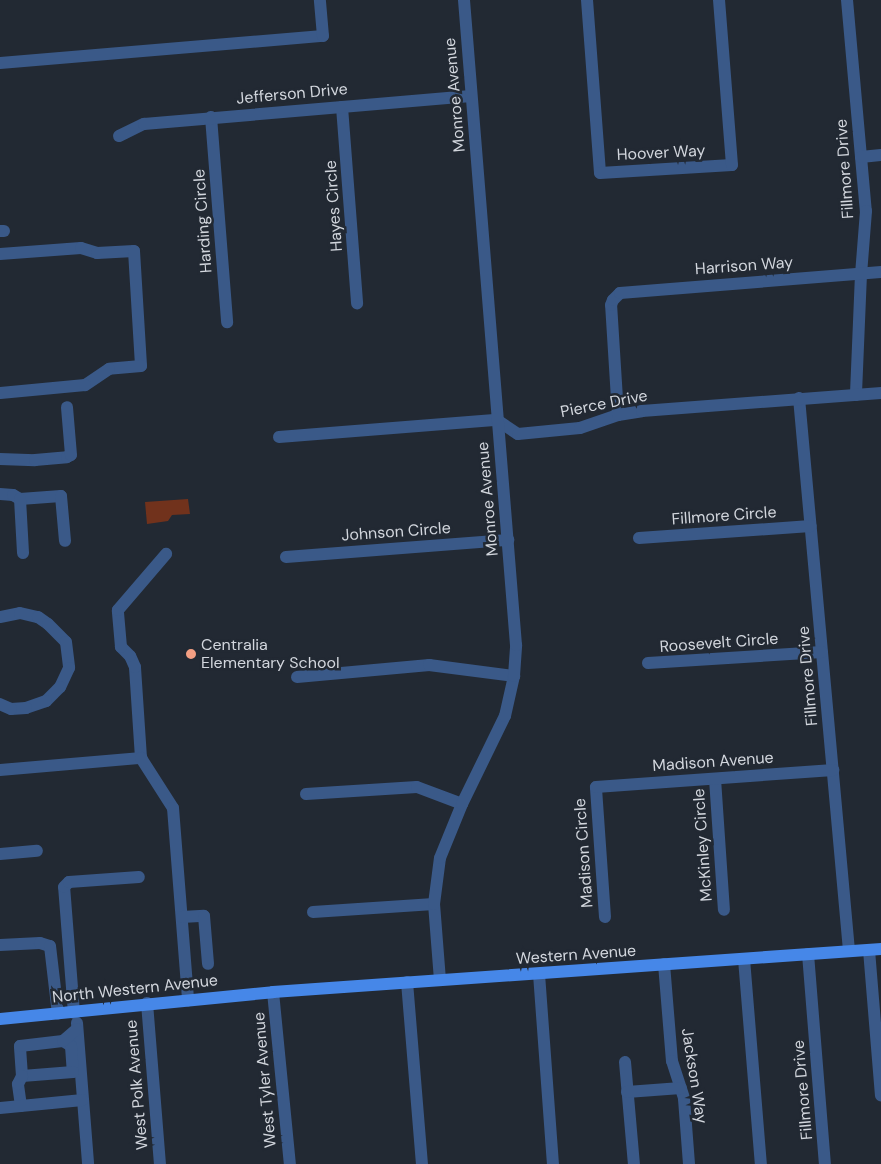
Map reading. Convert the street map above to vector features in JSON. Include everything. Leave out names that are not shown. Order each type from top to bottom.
[{"type":"main road","name":"Western Avenue","points":[[273,992],[875,949]]},
{"type":"main road","name":"North Western Avenue","points":[[0,1019],[273,992]]},
{"type":"street","points":[[0,63],[322,36],[320,0]]},
{"type":"street","name":"Monroe Avenue","points":[[440,980],[434,904],[440,858],[462,804],[505,716],[514,676],[516,645],[464,0]]},
{"type":"street","name":"Hoover Way","points":[[587,0],[600,173],[732,165],[719,0]]},
{"type":"street","name":"Fillmore Drive","points":[[847,0],[866,211],[861,274],[856,395]]},
{"type":"street","name":"Jefferson Drive","points":[[119,136],[144,124],[471,96]]},
{"type":"street","name":"Hayes Circle","points":[[342,107],[358,304]]},
{"type":"street","name":"Harding Circle","points":[[211,117],[227,322]]},
{"type":"street","points":[[861,156],[881,155]]},
{"type":"street","points":[[0,254],[81,248],[97,253],[134,251],[141,366],[109,369],[85,385],[0,392]]},
{"type":"street","name":"Harrison Way","points":[[618,416],[610,298],[626,292],[881,272]]},
{"type":"street","name":"Pierce Drive","points":[[497,420],[518,434],[580,428],[618,416],[642,411],[881,393]]},
{"type":"street","name":"Fillmore Drive","points":[[799,398],[849,951]]},
{"type":"street","points":[[0,459],[35,460],[67,458],[71,455],[67,407]]},
{"type":"street","points":[[279,437],[497,420]]},
{"type":"street","points":[[0,494],[13,494],[20,499],[61,496],[65,541]]},
{"type":"street","points":[[20,499],[23,553]]},
{"type":"street","name":"Fillmore Circle","points":[[639,538],[811,526]]},
{"type":"street","name":"Johnson Circle","points":[[286,557],[508,540]]},
{"type":"street","points":[[166,554],[118,610],[121,647],[130,656],[135,668],[141,758],[173,808],[188,1000]]},
{"type":"street","points":[[0,617],[20,613],[38,618],[48,624],[66,642],[69,668],[60,687],[46,701],[19,708],[11,708],[0,704]]},
{"type":"street","name":"Roosevelt Circle","points":[[648,663],[822,652]]},
{"type":"street","points":[[297,677],[429,665],[514,676]]},
{"type":"street","points":[[0,770],[141,758]]},
{"type":"street","name":"Madison Avenue","points":[[596,787],[833,770]]},
{"type":"street","name":"McKinley Circle","points":[[715,779],[724,910]]},
{"type":"street","points":[[306,794],[417,787],[462,804]]},
{"type":"street","name":"Madison Circle","points":[[596,787],[605,917]]},
{"type":"street","points":[[0,854],[37,851]]},
{"type":"street","points":[[88,1164],[80,1100],[77,1029],[64,887],[69,882],[138,877]]},
{"type":"street","points":[[313,912],[434,904]]},
{"type":"street","points":[[182,917],[204,916],[208,964]]},
{"type":"street","points":[[0,945],[40,943],[50,946],[58,1014]]},
{"type":"street","points":[[875,949],[881,1096]]},
{"type":"street","name":"Fillmore Drive","points":[[808,954],[825,1164]]},
{"type":"street","points":[[744,959],[761,1164]]},
{"type":"street","name":"Jackson Way","points":[[664,964],[672,1061],[684,1099],[689,1164]]},
{"type":"street","points":[[540,974],[553,1164]]},
{"type":"street","points":[[407,982],[422,1164]]},
{"type":"street","name":"West Tyler Avenue","points":[[273,992],[290,1164]]},
{"type":"street","name":"West Polk Avenue","points":[[147,1003],[160,1164]]},
{"type":"street","points":[[20,1106],[18,1084],[22,1076],[20,1046],[63,1041],[77,1029]]},
{"type":"street","points":[[63,1041],[71,1046],[73,1072],[80,1100]]},
{"type":"street","points":[[625,1062],[634,1164]]},
{"type":"street","points":[[22,1076],[73,1072]]},
{"type":"street","points":[[627,1092],[681,1088]]},
{"type":"street","points":[[0,1108],[80,1100]]},
{"type":"shaded area","points":[[188,499],[190,514],[172,515],[168,521],[147,524],[145,502]]},
{"type":"place","name":"Centralia Elementary School","points":[[191,654]]}]
